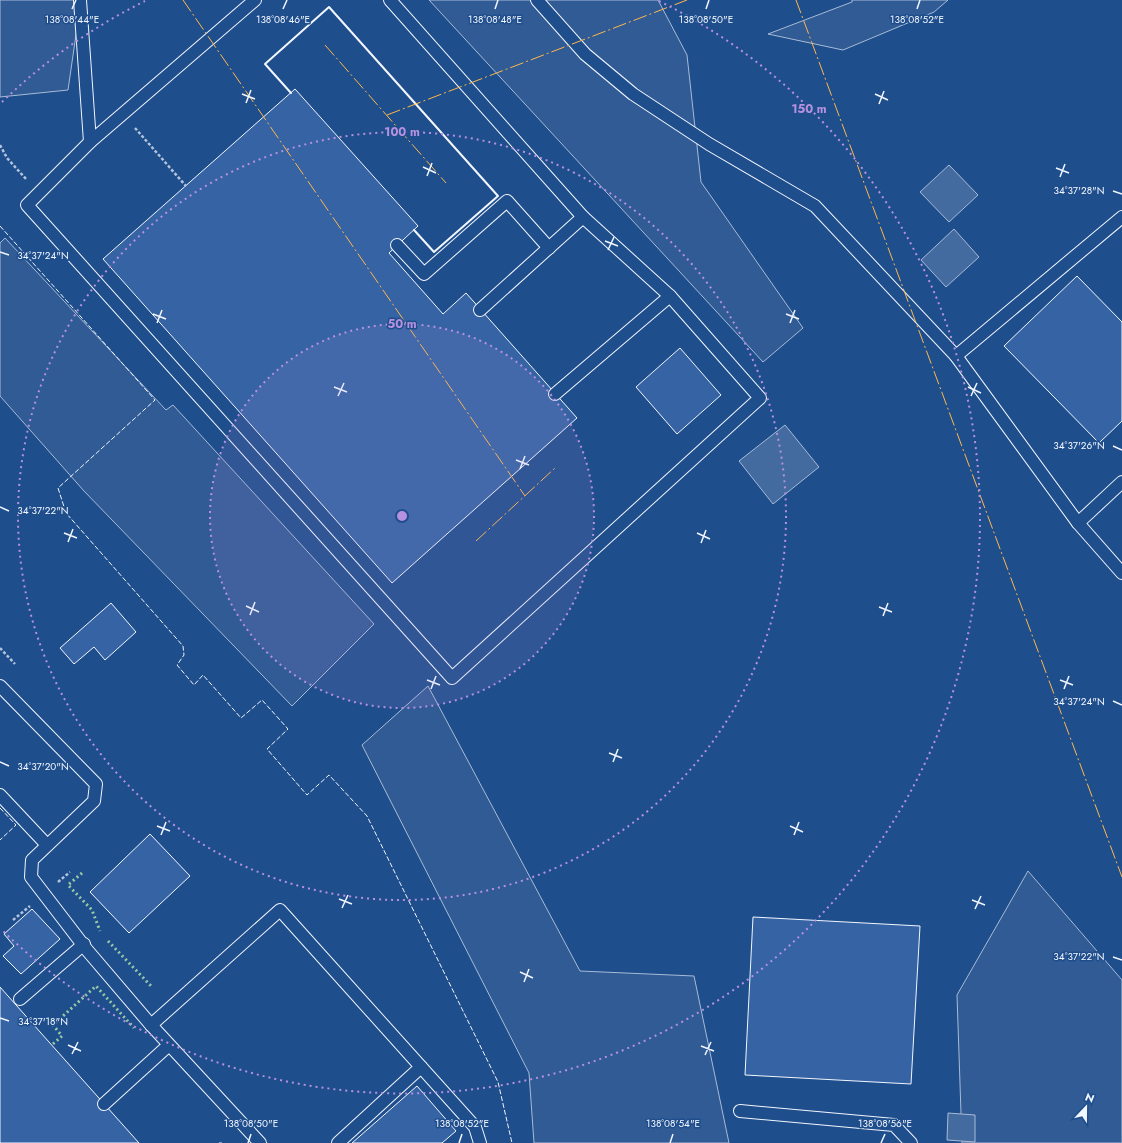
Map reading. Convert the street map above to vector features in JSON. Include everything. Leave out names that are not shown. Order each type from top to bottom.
[{"type":"lane","points":[[80,0],[90,142]]},
{"type":"lane","points":[[255,0],[90,142],[27,205],[452,678],[760,398],[670,296],[583,217],[390,0]]},
{"type":"lane","points":[[537,0],[585,54],[634,94],[709,144],[815,206],[956,356],[1078,523],[1122,573]]},
{"type":"lane","points":[[397,245],[424,274],[506,201],[549,248]]},
{"type":"lane","points":[[480,310],[583,217]]},
{"type":"lane","points":[[956,356],[1122,217]]},
{"type":"lane","points":[[555,394],[670,296]]},
{"type":"lane","points":[[1078,523],[1122,482]]},
{"type":"lane","points":[[0,686],[96,784],[94,801],[32,860],[31,877],[151,1025],[260,1143]]},
{"type":"lane","points":[[0,795],[47,845]]},
{"type":"lane","points":[[151,1025],[280,910],[475,1127],[480,1143]]},
{"type":"lane","points":[[20,999],[84,944]]},
{"type":"lane","points":[[104,1104],[169,1045]]},
{"type":"lane","points":[[338,1143],[421,1067]]},
{"type":"lane","points":[[740,1111],[894,1125],[911,1143]]},
{"type":"path","points":[[123,114],[186,186]]},
{"type":"path","points":[[0,145],[7,158],[39,193]]},
{"type":"path","points":[[0,648],[14,664]]},
{"type":"shaded area","points":[[0,0],[81,0],[68,90],[0,97]]},
{"type":"shaded area","points":[[429,0],[658,0],[687,55],[701,182],[803,328],[763,362]]},
{"type":"shaded area","points":[[852,0],[948,0],[934,12],[843,50],[768,34],[852,2]]},
{"type":"shaded area","points":[[949,165],[978,195],[949,222],[920,192]]},
{"type":"shaded area","points":[[954,229],[979,257],[946,287],[921,260]]},
{"type":"shaded area","points":[[5,238],[166,410],[173,405],[374,624],[292,706],[84,491],[0,396],[0,243]]},
{"type":"shaded area","points":[[785,425],[819,467],[773,504],[739,461]]},
{"type":"shaded area","points":[[428,686],[580,971],[694,976],[729,1143],[534,1143],[529,1073],[362,745]]},
{"type":"shaded area","points":[[1028,871],[1122,980],[1122,1143],[962,1143],[957,995]]},
{"type":"shaded area","points":[[948,1113],[975,1115],[975,1142],[947,1140]]},
{"type":"building","points":[[295,89],[418,226],[389,253],[443,314],[466,293],[577,418],[392,583],[103,259]]},
{"type":"building","points":[[1077,276],[1122,322],[1122,421],[1099,443],[1004,346]]},
{"type":"building","points":[[680,348],[721,395],[677,434],[636,387]]},
{"type":"building","points":[[111,603],[136,632],[105,660],[94,647],[74,664],[60,648]]},
{"type":"building","points":[[150,834],[190,876],[129,933],[90,892]]},
{"type":"building","points":[[32,909],[60,939],[21,974],[3,956],[14,946],[4,934]]},
{"type":"building","points":[[753,917],[920,926],[911,1084],[745,1075]]},
{"type":"building","points":[[0,987],[139,1143],[0,1143]]},
{"type":"building","points":[[417,1086],[456,1131],[442,1143],[352,1143]]},
{"type":"hedge","points":[[82,873],[68,885],[92,910],[100,931]]},
{"type":"hedge","points":[[108,941],[153,988]]},
{"type":"hedge","points":[[53,1044],[62,1036],[53,1025],[96,986],[134,1028]]},
{"type":"fence","points":[[0,226],[155,400],[58,488],[66,513],[183,646],[184,655],[177,665],[194,685],[203,675],[241,718],[262,700],[288,729],[267,749],[307,795],[329,775],[367,816],[498,1082],[512,1143]]},
{"type":"fence","points":[[0,808],[16,825],[0,840]]},
{"type":"wall","points":[[291,93],[265,64],[329,7],[498,196],[434,252],[414,230]]},
{"type":"power","points":[[183,0],[525,496]]},
{"type":"power","points":[[387,115],[687,0]]},
{"type":"power","points":[[796,0],[1122,877]]},
{"type":"power","points":[[325,45],[446,183]]},
{"type":"power","points":[[476,541],[555,468]]}]
